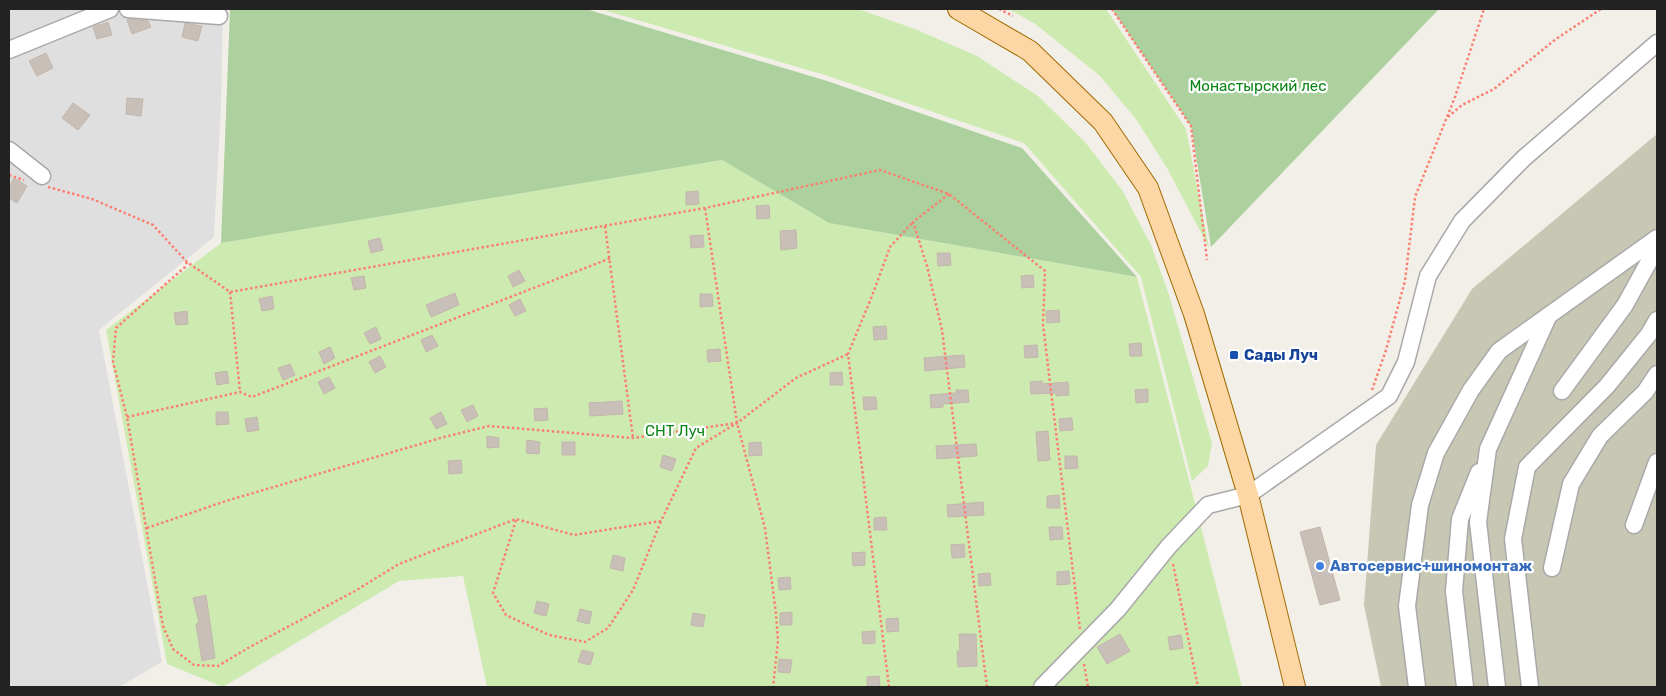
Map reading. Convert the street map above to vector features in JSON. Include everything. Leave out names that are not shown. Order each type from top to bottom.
[{"type":"main road","points":[[958,9],[1030,51],[1103,122],[1148,188],[1194,314],[1248,495],[1295,687]]},
{"type":"street","points":[[9,50],[110,9]]},
{"type":"street","points":[[128,9],[219,16]]},
{"type":"street","points":[[1042,687],[1118,609],[1169,546],[1208,504],[1248,495],[1389,396],[1406,362],[1428,276],[1462,221],[1524,158],[1657,43]]},
{"type":"street","points":[[9,150],[39,181]]},
{"type":"street","points":[[1417,687],[1407,606],[1420,505],[1436,453],[1471,390],[1499,351],[1657,238]]},
{"type":"street","points":[[1562,391],[1625,305],[1657,247]]},
{"type":"street","points":[[1464,687],[1454,591],[1460,520],[1488,449],[1548,317]]},
{"type":"street","points":[[1530,687],[1513,539],[1527,466],[1607,386],[1649,334],[1657,320]]},
{"type":"street","points":[[1552,568],[1571,484],[1600,436],[1645,392],[1657,374]]},
{"type":"street","points":[[1488,449],[1478,522],[1497,687]]},
{"type":"street","points":[[1634,525],[1657,462]]},
{"type":"path","points":[[999,9],[1012,16]]},
{"type":"path","points":[[1112,9],[1191,126],[1208,260]]},
{"type":"path","points":[[1359,417],[1370,398],[1386,350],[1405,281],[1415,197],[1455,97],[1484,9]]},
{"type":"path","points":[[1447,118],[1462,105],[1494,89],[1556,39],[1601,9]]},
{"type":"path","points":[[9,175],[39,181],[92,199],[153,224],[187,262],[230,292],[705,208],[880,170],[949,194],[1046,271],[1043,325],[1088,687]]},
{"type":"path","points":[[889,687],[848,354],[890,247],[913,222],[949,194]]},
{"type":"path","points":[[705,208],[737,423],[766,537],[778,641],[773,687]]},
{"type":"path","points":[[913,222],[927,266],[942,330],[987,687]]},
{"type":"path","points":[[605,226],[611,258],[633,438]]},
{"type":"path","points":[[127,417],[240,392],[252,397],[611,258]]},
{"type":"path","points":[[187,262],[185,267],[116,328],[113,362],[127,417],[164,626],[173,648],[194,665],[218,666],[355,591],[399,564],[516,520],[574,535],[661,521]]},
{"type":"path","points":[[230,292],[240,392]]},
{"type":"path","points":[[516,520],[493,593],[506,615],[549,635],[585,642],[608,628],[634,590],[661,521],[696,448],[737,423],[796,378],[848,354]]},
{"type":"path","points":[[147,528],[235,498],[488,426],[633,438],[737,423]]},
{"type":"path","points":[[1169,546],[1198,687]]},
{"type":"shaded area","points":[[9,9],[223,9],[221,105],[214,237],[99,330],[162,662],[119,687],[9,687]]},
{"type":"shaded area","points":[[1657,134],[1657,687],[1381,687],[1364,605],[1376,445],[1472,289]]},
{"type":"green space","points":[[230,9],[586,9],[827,81],[1022,148],[1137,277],[829,223],[722,160],[221,243]]},
{"type":"green space","points":[[600,9],[858,9],[915,29],[977,56],[1038,96],[1085,142],[1122,190],[1151,245],[1168,292],[1212,443],[1208,466],[1192,481],[1141,277],[1024,143],[828,76]]},
{"type":"green space","points":[[1008,9],[1106,9],[1186,129],[1209,248],[1167,168],[1136,119],[1100,76],[1034,23]]},
{"type":"green space","name":"Монастырский лес","points":[[1112,9],[1439,9],[1211,247],[1191,126]]},
{"type":"green space","name":"СНТ Луч","points":[[722,160],[829,223],[1137,277],[1242,687],[487,687],[463,576],[399,581],[223,687],[167,664],[106,330],[221,243]]},
{"type":"building","points":[[128,19],[148,21],[151,27],[132,34]]},
{"type":"building","points":[[108,22],[112,35],[97,39],[93,27]]},
{"type":"building","points":[[185,23],[202,26],[198,41],[182,37]]},
{"type":"building","points":[[46,53],[53,68],[37,76],[29,61]]},
{"type":"building","points":[[127,98],[143,99],[141,116],[126,114]]},
{"type":"building","points":[[73,103],[90,115],[78,130],[62,118]]},
{"type":"building","points":[[14,178],[27,186],[17,203],[9,198],[9,188]]},
{"type":"building","points":[[698,191],[699,204],[686,205],[686,192]]},
{"type":"building","points":[[769,205],[770,218],[757,219],[756,206]]},
{"type":"building","points":[[796,230],[797,248],[781,250],[780,231]]},
{"type":"building","points":[[703,235],[704,247],[691,248],[690,236]]},
{"type":"building","points":[[380,238],[383,250],[371,253],[368,241]]},
{"type":"building","points":[[937,253],[950,253],[951,265],[938,266]]},
{"type":"building","points":[[519,270],[525,281],[513,287],[508,276]]},
{"type":"building","points":[[1033,275],[1034,287],[1022,288],[1021,276]]},
{"type":"building","points":[[364,276],[366,288],[354,290],[351,278]]},
{"type":"building","points":[[455,293],[459,305],[431,317],[426,305]]},
{"type":"building","points":[[700,294],[712,294],[713,306],[700,307]]},
{"type":"building","points":[[272,296],[274,309],[262,311],[259,299]]},
{"type":"building","points":[[520,299],[526,311],[515,316],[509,305]]},
{"type":"building","points":[[1059,310],[1060,322],[1047,323],[1046,311]]},
{"type":"building","points":[[187,311],[188,324],[176,325],[174,313]]},
{"type":"building","points":[[886,326],[887,339],[874,340],[873,327]]},
{"type":"building","points":[[376,327],[381,339],[370,344],[364,333]]},
{"type":"building","points":[[432,335],[438,346],[426,352],[421,340]]},
{"type":"building","points":[[1141,343],[1142,356],[1130,356],[1129,344]]},
{"type":"building","points":[[1037,345],[1038,357],[1025,358],[1024,346]]},
{"type":"building","points":[[330,347],[335,358],[324,364],[319,352]]},
{"type":"building","points":[[720,349],[721,361],[708,362],[707,350]]},
{"type":"building","points":[[964,355],[965,367],[925,371],[924,358]]},
{"type":"building","points":[[380,356],[386,367],[375,373],[369,362]]},
{"type":"building","points":[[290,364],[295,375],[283,380],[278,368]]},
{"type":"building","points":[[227,371],[229,383],[217,385],[215,373]]},
{"type":"building","points":[[842,372],[843,385],[830,385],[830,373]]},
{"type":"building","points":[[329,377],[335,388],[324,394],[318,382]]},
{"type":"building","points":[[1042,381],[1043,384],[1068,382],[1069,395],[1056,396],[1056,393],[1031,394],[1030,382]]},
{"type":"building","points":[[1148,389],[1148,402],[1136,403],[1135,390]]},
{"type":"building","points":[[956,390],[968,390],[969,402],[943,404],[943,407],[931,408],[930,395],[956,393]]},
{"type":"building","points":[[863,397],[876,397],[877,409],[864,410]]},
{"type":"building","points":[[622,401],[623,414],[590,416],[589,403]]},
{"type":"building","points":[[473,405],[478,416],[467,422],[461,410]]},
{"type":"building","points":[[547,408],[548,420],[535,421],[534,409]]},
{"type":"building","points":[[216,412],[228,412],[229,424],[216,425]]},
{"type":"building","points":[[441,412],[447,424],[436,429],[430,418]]},
{"type":"building","points":[[257,417],[259,430],[247,432],[245,419]]},
{"type":"building","points":[[1072,418],[1073,430],[1060,431],[1059,419]]},
{"type":"building","points":[[1048,431],[1050,460],[1038,461],[1036,432]]},
{"type":"building","points":[[487,436],[499,438],[499,447],[487,448]]},
{"type":"building","points":[[527,440],[540,442],[539,454],[526,453]]},
{"type":"building","points":[[562,442],[575,442],[575,455],[562,455]]},
{"type":"building","points":[[761,442],[762,455],[749,456],[749,443]]},
{"type":"building","points":[[976,444],[977,456],[937,459],[936,446]]},
{"type":"building","points":[[663,455],[676,459],[672,471],[660,467]]},
{"type":"building","points":[[1065,456],[1077,456],[1078,468],[1065,469]]},
{"type":"building","points":[[461,460],[462,473],[449,474],[448,461]]},
{"type":"building","points":[[1059,495],[1060,508],[1047,508],[1047,496]]},
{"type":"building","points":[[983,502],[984,515],[948,517],[947,505]]},
{"type":"building","points":[[886,517],[887,530],[874,530],[874,518]]},
{"type":"building","points":[[1049,527],[1062,527],[1063,539],[1050,540]]},
{"type":"building","name":"Автосервис+шиномонтаж","points":[[1320,527],[1340,600],[1320,605],[1300,532]]},
{"type":"building","points":[[964,544],[965,557],[952,558],[951,545]]},
{"type":"building","points":[[865,552],[865,565],[853,566],[852,553]]},
{"type":"building","points":[[613,555],[625,558],[623,571],[610,568]]},
{"type":"building","points":[[1069,571],[1070,584],[1057,585],[1057,572]]},
{"type":"building","points":[[990,573],[991,585],[979,586],[978,574]]},
{"type":"building","points":[[790,577],[791,589],[779,590],[778,578]]},
{"type":"building","points":[[206,595],[215,658],[202,661],[196,624],[199,623],[193,598]]},
{"type":"building","points":[[537,601],[549,604],[546,616],[534,613]]},
{"type":"building","points":[[580,609],[592,612],[589,624],[577,621]]},
{"type":"building","points":[[792,612],[792,625],[780,625],[780,613]]},
{"type":"building","points":[[693,613],[705,615],[703,627],[691,625]]},
{"type":"building","points":[[898,618],[899,631],[887,632],[886,619]]},
{"type":"building","points":[[875,631],[875,643],[863,644],[862,632]]},
{"type":"building","points":[[959,634],[976,634],[977,666],[958,667],[957,651],[960,651]]},
{"type":"building","points":[[1120,634],[1130,651],[1107,664],[1097,647]]},
{"type":"building","points":[[1181,635],[1183,648],[1170,650],[1168,637]]},
{"type":"building","points":[[582,650],[594,653],[590,665],[578,662]]},
{"type":"building","points":[[779,659],[792,660],[790,673],[778,672]]},
{"type":"building","points":[[879,676],[880,687],[867,687],[867,677]]},
{"type":"place","name":"Сады Луч","points":[[1234,355]]},
{"type":"place","name":"Автосервис+шиномонтаж","points":[[1320,566]]}]
